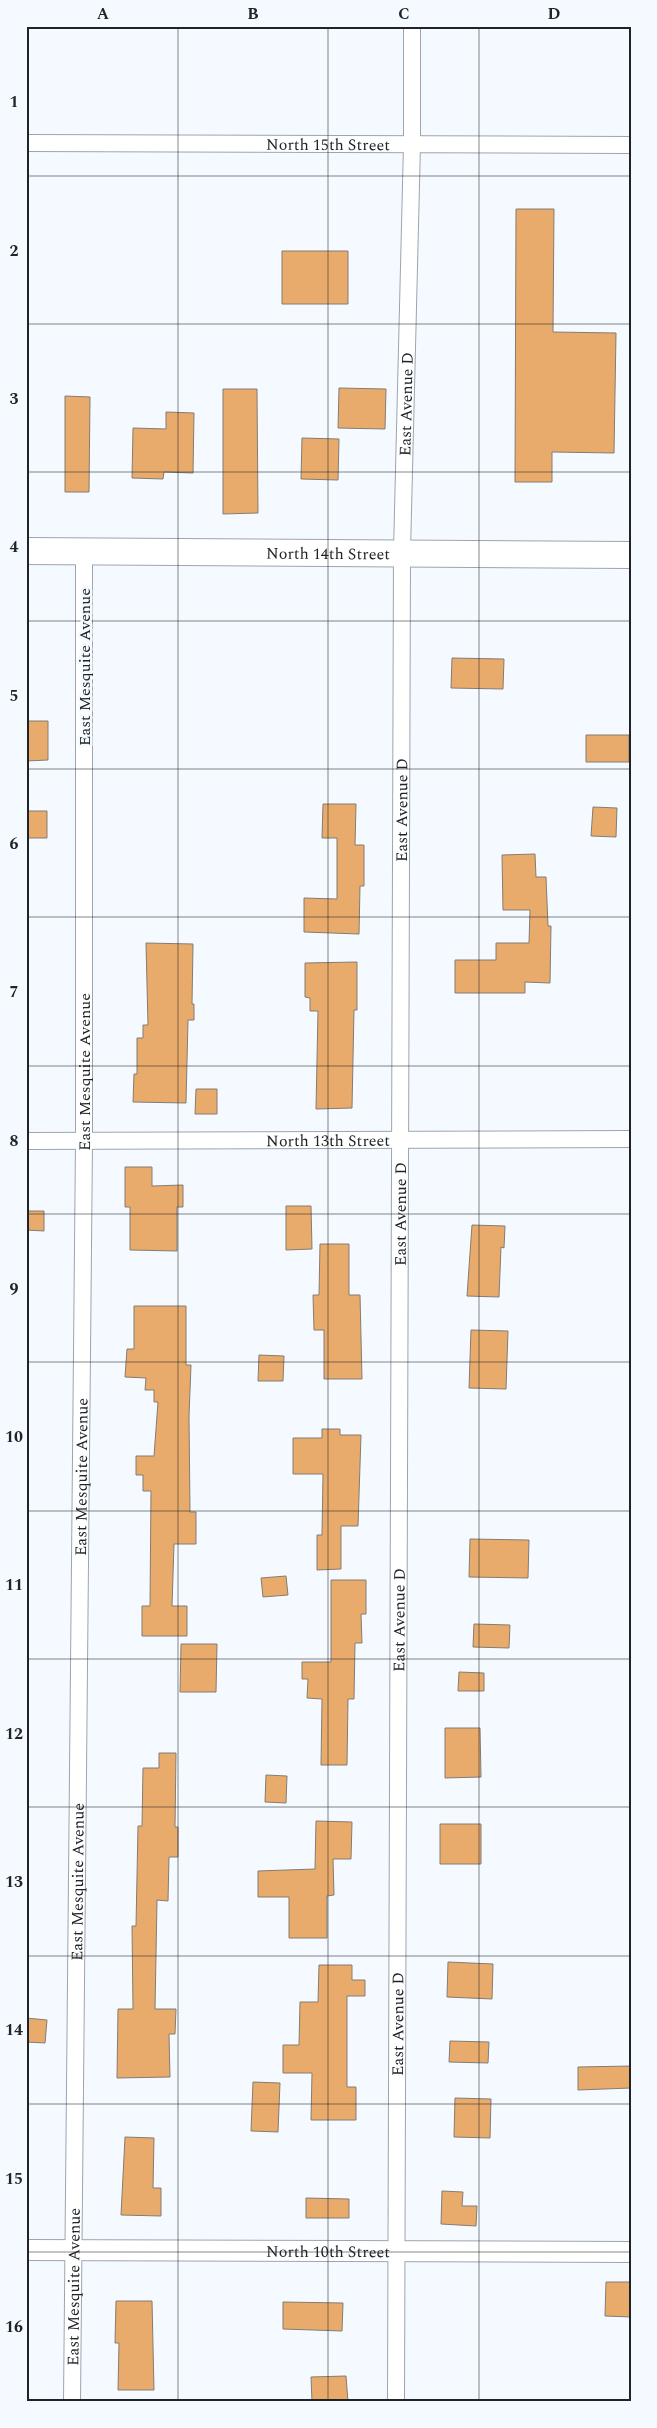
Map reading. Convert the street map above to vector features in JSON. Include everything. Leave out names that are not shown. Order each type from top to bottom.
[{"type":"main road","name":"North 14th Street","points":[[26,552],[402,552],[631,555]]},
{"type":"street","name":"East Avenue D","points":[[396,2402],[402,552],[412,144],[412,26]]},
{"type":"street","name":"North 15th Street","points":[[26,143],[631,145]]},
{"type":"street","name":"East Mesquite Avenue","points":[[72,2402],[84,1142],[84,552]]},
{"type":"street","name":"North 13th Street","points":[[26,1141],[631,1140]]},
{"type":"street","name":"North 10th Street","points":[[26,2250],[631,2252]]},
{"type":"building","points":[[516,209],[554,209],[553,332],[616,333],[614,453],[552,452],[552,482],[515,482]]},
{"type":"building","points":[[282,251],[348,251],[348,304],[282,304]]},
{"type":"building","points":[[339,388],[386,389],[385,429],[338,428]]},
{"type":"building","points":[[223,389],[257,389],[258,513],[223,514]]},
{"type":"building","points":[[65,396],[90,397],[89,492],[65,492]]},
{"type":"building","points":[[166,412],[194,413],[193,473],[164,472],[163,479],[132,478],[133,428],[166,429]]},
{"type":"building","points":[[302,438],[339,439],[338,480],[301,479]]},
{"type":"building","points":[[452,658],[504,659],[503,689],[451,688]]},
{"type":"building","points":[[26,721],[48,721],[48,760],[26,761]]},
{"type":"building","points":[[586,735],[629,735],[629,762],[586,762]]},
{"type":"building","points":[[323,804],[356,804],[355,845],[364,845],[364,886],[360,886],[359,934],[304,932],[304,898],[337,899],[337,838],[322,838]]},
{"type":"building","points":[[593,807],[617,808],[616,837],[591,836]]},
{"type":"building","points":[[26,811],[47,811],[47,838],[26,838]]},
{"type":"building","points":[[535,854],[536,877],[546,877],[548,926],[551,926],[550,983],[525,982],[525,993],[455,993],[455,960],[496,960],[496,943],[529,943],[530,910],[503,910],[502,855]]},
{"type":"building","points":[[146,943],[193,944],[192,1004],[194,1004],[194,1020],[188,1020],[186,1103],[133,1102],[134,1074],[137,1074],[137,1038],[143,1038],[143,1025],[148,1025]]},
{"type":"building","points":[[357,962],[357,1010],[354,1010],[352,1108],[316,1109],[318,1011],[310,1011],[310,998],[305,997],[305,963]]},
{"type":"building","points":[[196,1089],[217,1089],[217,1114],[195,1114]]},
{"type":"building","points":[[125,1167],[152,1167],[152,1186],[183,1185],[183,1207],[177,1207],[177,1251],[130,1250],[130,1207],[125,1207]]},
{"type":"building","points":[[286,1206],[311,1206],[312,1249],[286,1250]]},
{"type":"building","points":[[26,1211],[44,1211],[44,1231],[26,1230]]},
{"type":"building","points":[[472,1225],[505,1226],[504,1248],[501,1247],[499,1297],[467,1296]]},
{"type":"building","points":[[320,1244],[349,1244],[349,1295],[360,1295],[362,1379],[324,1379],[324,1330],[314,1330],[313,1295],[319,1295]]},
{"type":"building","points":[[134,1306],[186,1306],[186,1365],[191,1365],[189,1416],[190,1512],[196,1512],[196,1544],[174,1544],[172,1606],[187,1606],[187,1636],[142,1636],[142,1606],[150,1606],[151,1491],[143,1491],[143,1475],[136,1475],[136,1456],[154,1456],[158,1402],[154,1402],[154,1390],[145,1390],[146,1378],[125,1377],[127,1349],[134,1349]]},
{"type":"building","points":[[471,1330],[508,1331],[506,1389],[469,1388]]},
{"type":"building","points":[[259,1355],[284,1356],[283,1381],[258,1381]]},
{"type":"building","points":[[322,1429],[340,1429],[340,1435],[361,1435],[358,1526],[341,1526],[341,1569],[317,1570],[317,1535],[322,1535],[323,1474],[293,1474],[293,1438],[322,1438]]},
{"type":"building","points":[[470,1539],[529,1540],[528,1578],[469,1577]]},
{"type":"building","points":[[286,1576],[288,1595],[263,1597],[261,1578]]},
{"type":"building","points":[[331,1580],[366,1580],[366,1614],[361,1614],[362,1643],[355,1643],[354,1699],[348,1699],[347,1765],[321,1765],[322,1699],[307,1698],[308,1679],[302,1679],[302,1662],[331,1662]]},
{"type":"building","points":[[474,1624],[510,1625],[509,1648],[473,1647]]},
{"type":"building","points":[[181,1644],[217,1644],[216,1692],[180,1692]]},
{"type":"building","points":[[459,1672],[484,1673],[484,1691],[458,1691]]},
{"type":"building","points":[[445,1728],[480,1728],[481,1777],[445,1778]]},
{"type":"building","points":[[159,1753],[176,1753],[175,1827],[178,1827],[178,1857],[169,1857],[168,1901],[157,1900],[155,2009],[176,2009],[175,2034],[169,2034],[170,2077],[117,2078],[118,2009],[133,2009],[132,1926],[136,1926],[138,1826],[142,1826],[143,1768],[159,1768]]},
{"type":"building","points":[[266,1775],[287,1776],[286,1803],[265,1802]]},
{"type":"building","points":[[316,1821],[352,1822],[351,1859],[333,1859],[334,1895],[327,1896],[327,1938],[289,1938],[289,1897],[258,1897],[258,1871],[315,1869]]},
{"type":"building","points":[[440,1824],[481,1824],[481,1864],[440,1864]]},
{"type":"building","points":[[448,1962],[493,1964],[492,1999],[447,1997]]},
{"type":"building","points":[[319,1965],[352,1965],[352,1980],[365,1980],[365,1996],[347,1996],[347,2087],[356,2087],[356,2120],[311,2120],[312,2073],[283,2073],[283,2045],[299,2045],[300,2002],[318,2002]]},
{"type":"building","points":[[26,2018],[47,2020],[45,2043],[26,2042]]},
{"type":"building","points":[[450,2041],[489,2042],[488,2063],[449,2062]]},
{"type":"building","points":[[631,2066],[631,2088],[578,2090],[578,2067]]},
{"type":"building","points":[[253,2082],[280,2083],[278,2132],[251,2131]]},
{"type":"building","points":[[455,2098],[491,2099],[490,2138],[454,2137]]},
{"type":"building","points":[[125,2137],[154,2138],[153,2188],[161,2188],[161,2216],[121,2215]]},
{"type":"building","points":[[442,2191],[463,2192],[462,2206],[477,2206],[476,2226],[441,2224]]},
{"type":"building","points":[[306,2198],[349,2199],[349,2218],[306,2218]]},
{"type":"building","points":[[606,2282],[631,2282],[631,2317],[605,2316]]},
{"type":"building","points":[[116,2301],[152,2301],[154,2390],[118,2390],[119,2343],[115,2343]]},
{"type":"building","points":[[283,2302],[343,2303],[342,2331],[283,2329]]},
{"type":"building","points":[[346,2376],[348,2402],[312,2402],[311,2377]]}]
